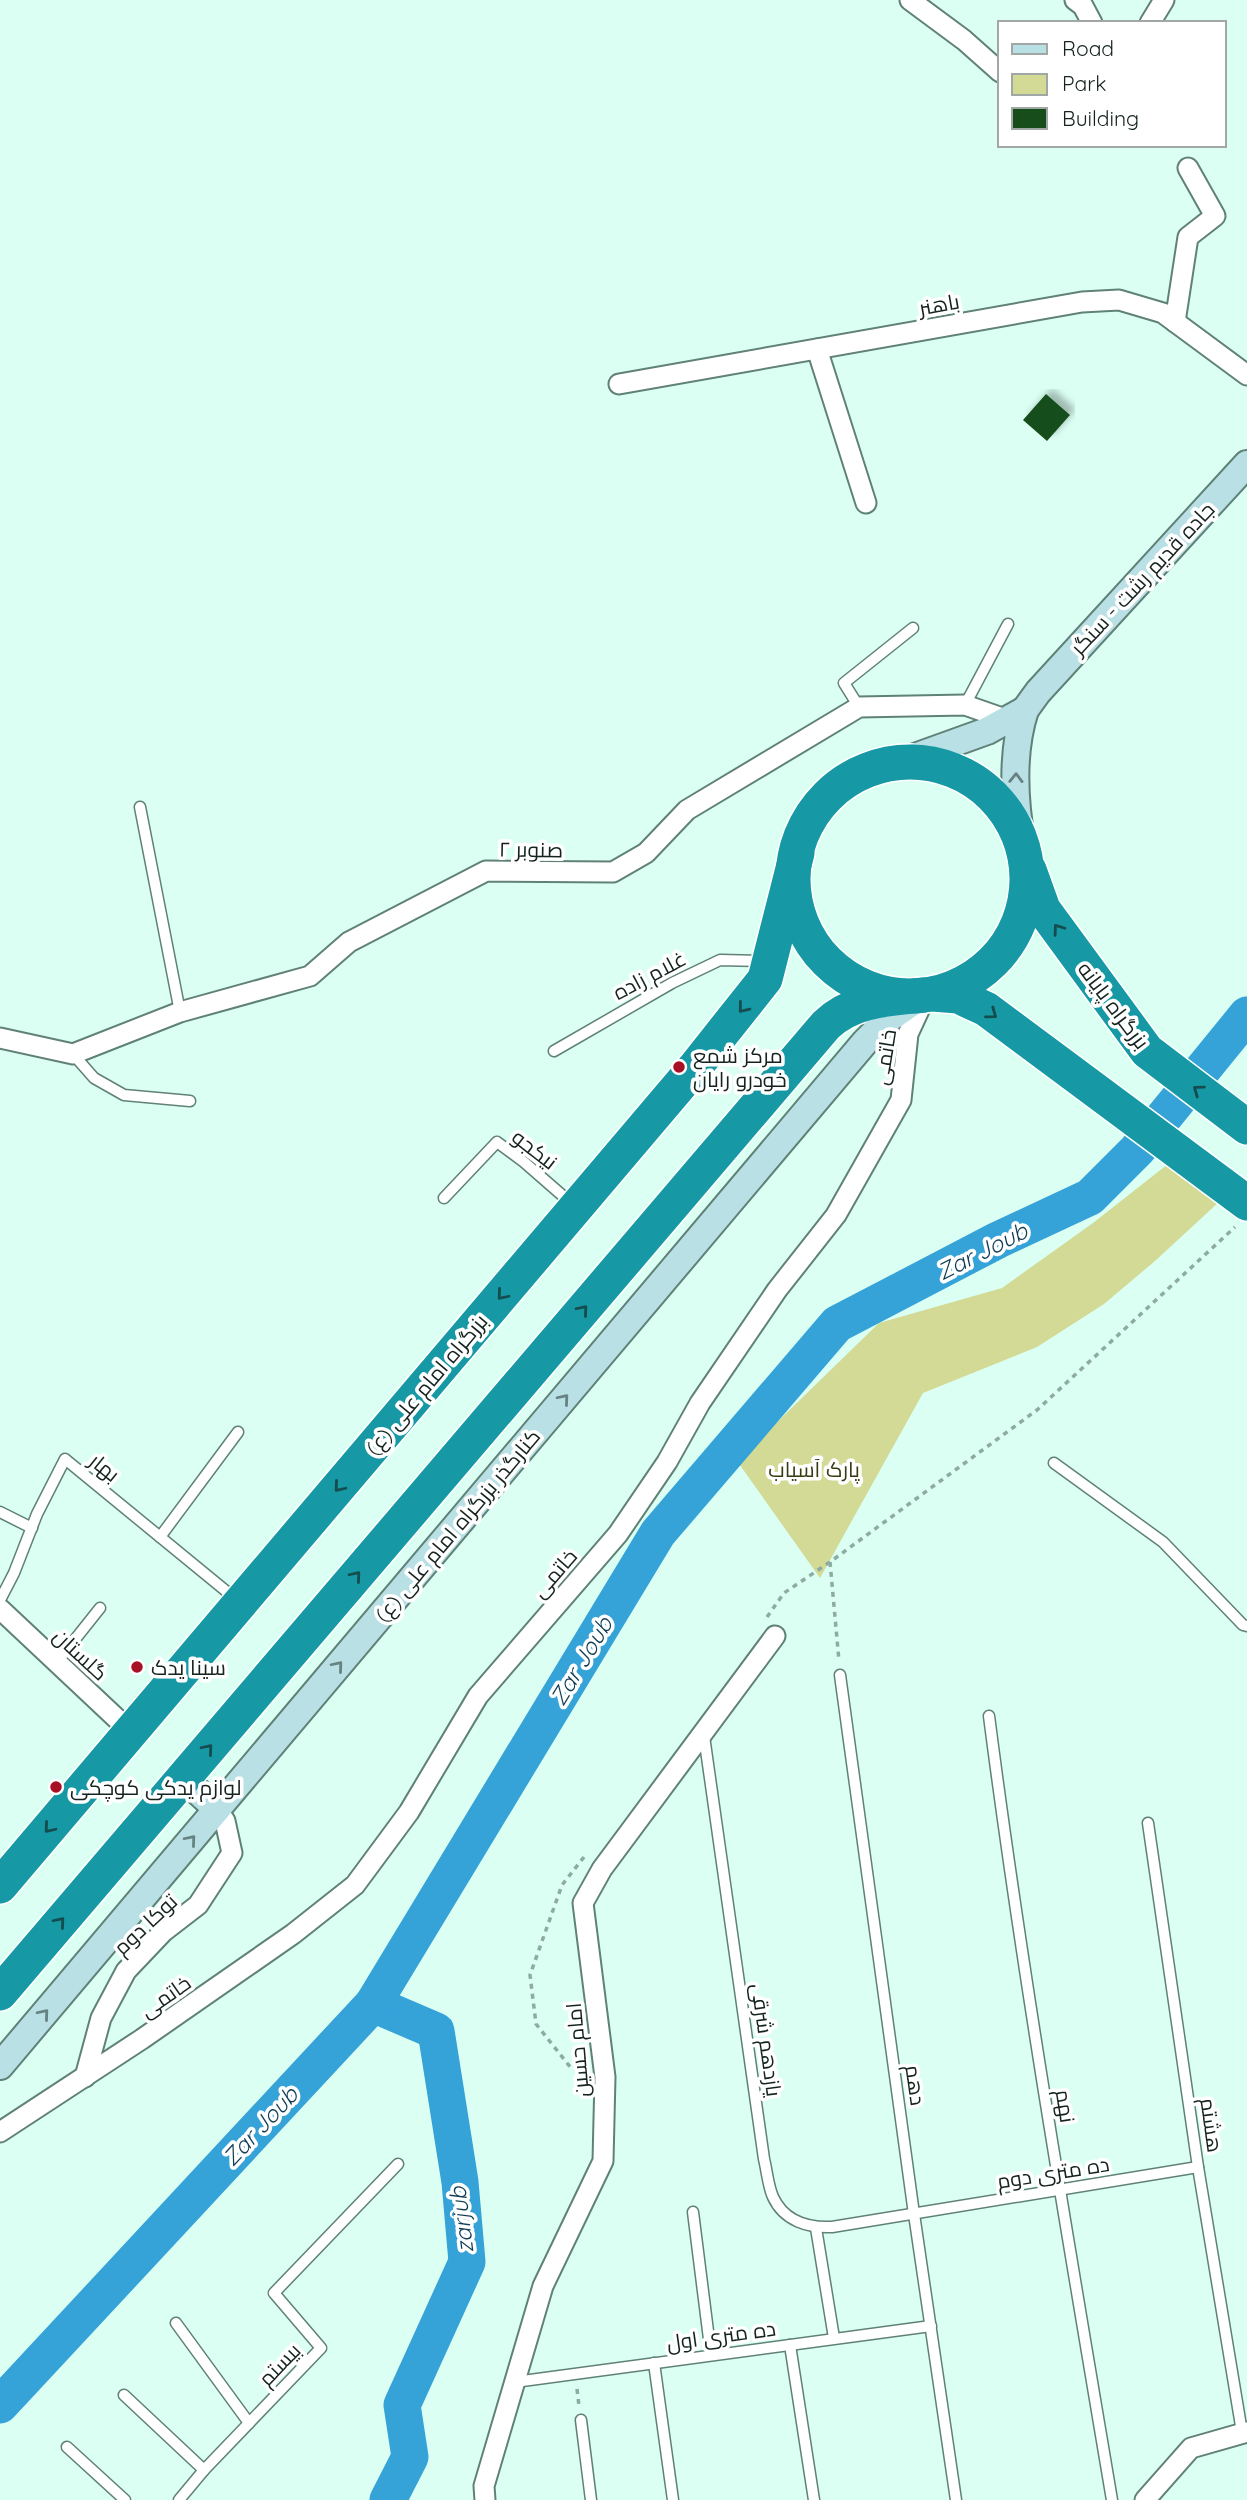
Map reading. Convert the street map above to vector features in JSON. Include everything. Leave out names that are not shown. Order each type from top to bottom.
[{"type":"highway","points":[[0,1993],[826,1025],[842,1012],[864,1003],[926,995],[950,989],[970,979],[992,962],[1006,946],[1019,921],[1027,883],[1022,848],[1005,811],[973,780],[937,765],[898,763],[860,773],[833,792],[811,817],[797,853],[794,879],[798,909],[808,935],[828,962],[845,976],[875,990],[896,995],[926,995],[958,996],[986,1009],[1202,1169],[1242,1214]]},
{"type":"highway","name":"بزرگراه پایانه","points":[[1022,848],[1043,909],[1139,1040],[1158,1061],[1242,1123]]},
{"type":"highway","name":"بزرگراه امام علی (ع)","points":[[0,1886],[755,994],[765,979],[797,853]]},
{"type":"main road","name":"جاده قدیم رشت - سنگر","points":[[1023,707],[1247,464]]},
{"type":"main road","points":[[898,763],[955,744],[1023,707]]},
{"type":"main road","points":[[1022,848],[1017,819],[1015,772],[1023,707]]},
{"type":"main road","name":"کنارگذر بزرگراه امام علی (ع)","points":[[0,2066],[865,1042],[887,1020],[926,995]]},
{"type":"main road","points":[[183,1778],[217,1809]]},
{"type":"street","points":[[910,0],[964,40],[998,70]]},
{"type":"street","points":[[1074,0],[1083,6],[1091,21]]},
{"type":"street","points":[[1151,21],[1164,0]]},
{"type":"street","points":[[1175,322],[1188,237],[1215,216],[1188,168]]},
{"type":"street","name":"باهنر","points":[[619,384],[1082,302],[1119,300],[1163,313],[1247,375]]},
{"type":"street","points":[[817,349],[866,503]]},
{"type":"street","name":"صنوبر ۲","points":[[73,1054],[180,1012],[310,976],[349,942],[486,871],[613,872],[646,853],[687,810],[859,707],[1023,707]]},
{"type":"street","name":"خاتمی","points":[[0,2132],[293,1934],[355,1885],[409,1812],[478,1696],[618,1534],[667,1462],[700,1403],[777,1290],[836,1215],[901,1100],[908,1034],[926,995]]},
{"type":"street","points":[[0,1038],[73,1054]]},
{"type":"street","name":"گلستان","points":[[0,1609],[131,1732]]},
{"type":"street","name":"امام حسین","points":[[485,2500],[484,2486],[543,2286],[603,2161],[605,2077],[583,1903],[602,1869],[703,1734],[768,1631]]},
{"type":"street","name":"توکا دوم","points":[[85,2077],[101,2018],[126,1971],[163,1932],[198,1905],[232,1853],[225,1821],[217,1809]]},
{"type":"street","points":[[1145,2500],[1191,2448],[1244,2432]]},
{"type":"lane","points":[[965,705],[1008,624]]},
{"type":"lane","points":[[859,707],[844,683],[914,628]]},
{"type":"lane","points":[[140,807],[180,1012]]},
{"type":"lane","name":"غلام زاده","points":[[554,1051],[624,1009],[720,960],[770,961]]},
{"type":"lane","points":[[73,1054],[94,1078],[124,1095],[190,1101]]},
{"type":"lane","name":"نیکجو","points":[[444,1198],[497,1142],[576,1208]]},
{"type":"lane","points":[[160,1537],[238,1432]]},
{"type":"lane","name":"بهار","points":[[0,1600],[37,1514],[65,1459],[240,1603]]},
{"type":"lane","points":[[1054,1464],[1163,1542],[1243,1625],[1247,1626]]},
{"type":"lane","points":[[0,1512],[32,1528]]},
{"type":"lane","points":[[57,1662],[100,1608]]},
{"type":"lane","name":"دهم","points":[[841,1675],[914,2214],[956,2500]]},
{"type":"lane","name":"نهم","points":[[989,1716],[1005,1839],[1060,2191],[1112,2500]]},
{"type":"lane","name":"یازدهم شرقی","points":[[703,1734],[764,2159],[773,2198],[793,2221],[816,2228]]},
{"type":"lane","name":"هشتم","points":[[1149,1823],[1198,2167],[1244,2432]]},
{"type":"lane","name":"بیستم","points":[[179,2500],[204,2470],[321,2348],[274,2292],[398,2164]]},
{"type":"lane","name":"ده متری دوم","points":[[914,2214],[1198,2167]]},
{"type":"lane","points":[[692,2212],[711,2356]]},
{"type":"lane","points":[[834,2339],[816,2228],[914,2214]]},
{"type":"lane","points":[[176,2323],[249,2423]]},
{"type":"lane","name":"ده متری اول","points":[[515,2382],[930,2326]]},
{"type":"lane","points":[[790,2345],[814,2500]]},
{"type":"lane","points":[[654,2363],[673,2500]]},
{"type":"lane","points":[[124,2395],[204,2470]]},
{"type":"lane","points":[[581,2420],[591,2500]]},
{"type":"lane","points":[[67,2447],[125,2500]]},
{"type":"path","points":[[768,1631],[784,1593],[1037,1410],[1242,1214]]},
{"type":"path","points":[[830,1562],[841,1675]]},
{"type":"path","points":[[587,1853],[562,1885],[530,1975],[536,2024],[571,2068],[605,2077]]},
{"type":"path","points":[[575,2373],[581,2420]]},
{"type":"green space","name":"پارک آسیاب","points":[[1182,1153],[1220,1201],[1104,1304],[1037,1347],[923,1393],[820,1578],[737,1461],[879,1323],[1002,1288],[1093,1223]]},
{"type":"building","points":[[1046,394],[1070,415],[1047,441],[1023,420]]},
{"type":"waterway","name":"Zar Joub","points":[[0,2405],[373,2004],[658,1533],[837,1324],[998,1240],[1090,1197],[1137,1150],[1247,1015]]},
{"type":"waterway","name":"zarjub","points":[[373,2004],[436,2031],[460,2182],[467,2262],[402,2405],[410,2457],[388,2500]]},
{"type":"place","name":"مرکز شمع خودرو رایان","points":[[679,1067]]},
{"type":"place","name":"سینا یدک","points":[[137,1667]]},
{"type":"place","name":"لوازم یدکی کوچکی","points":[[56,1787]]}]
